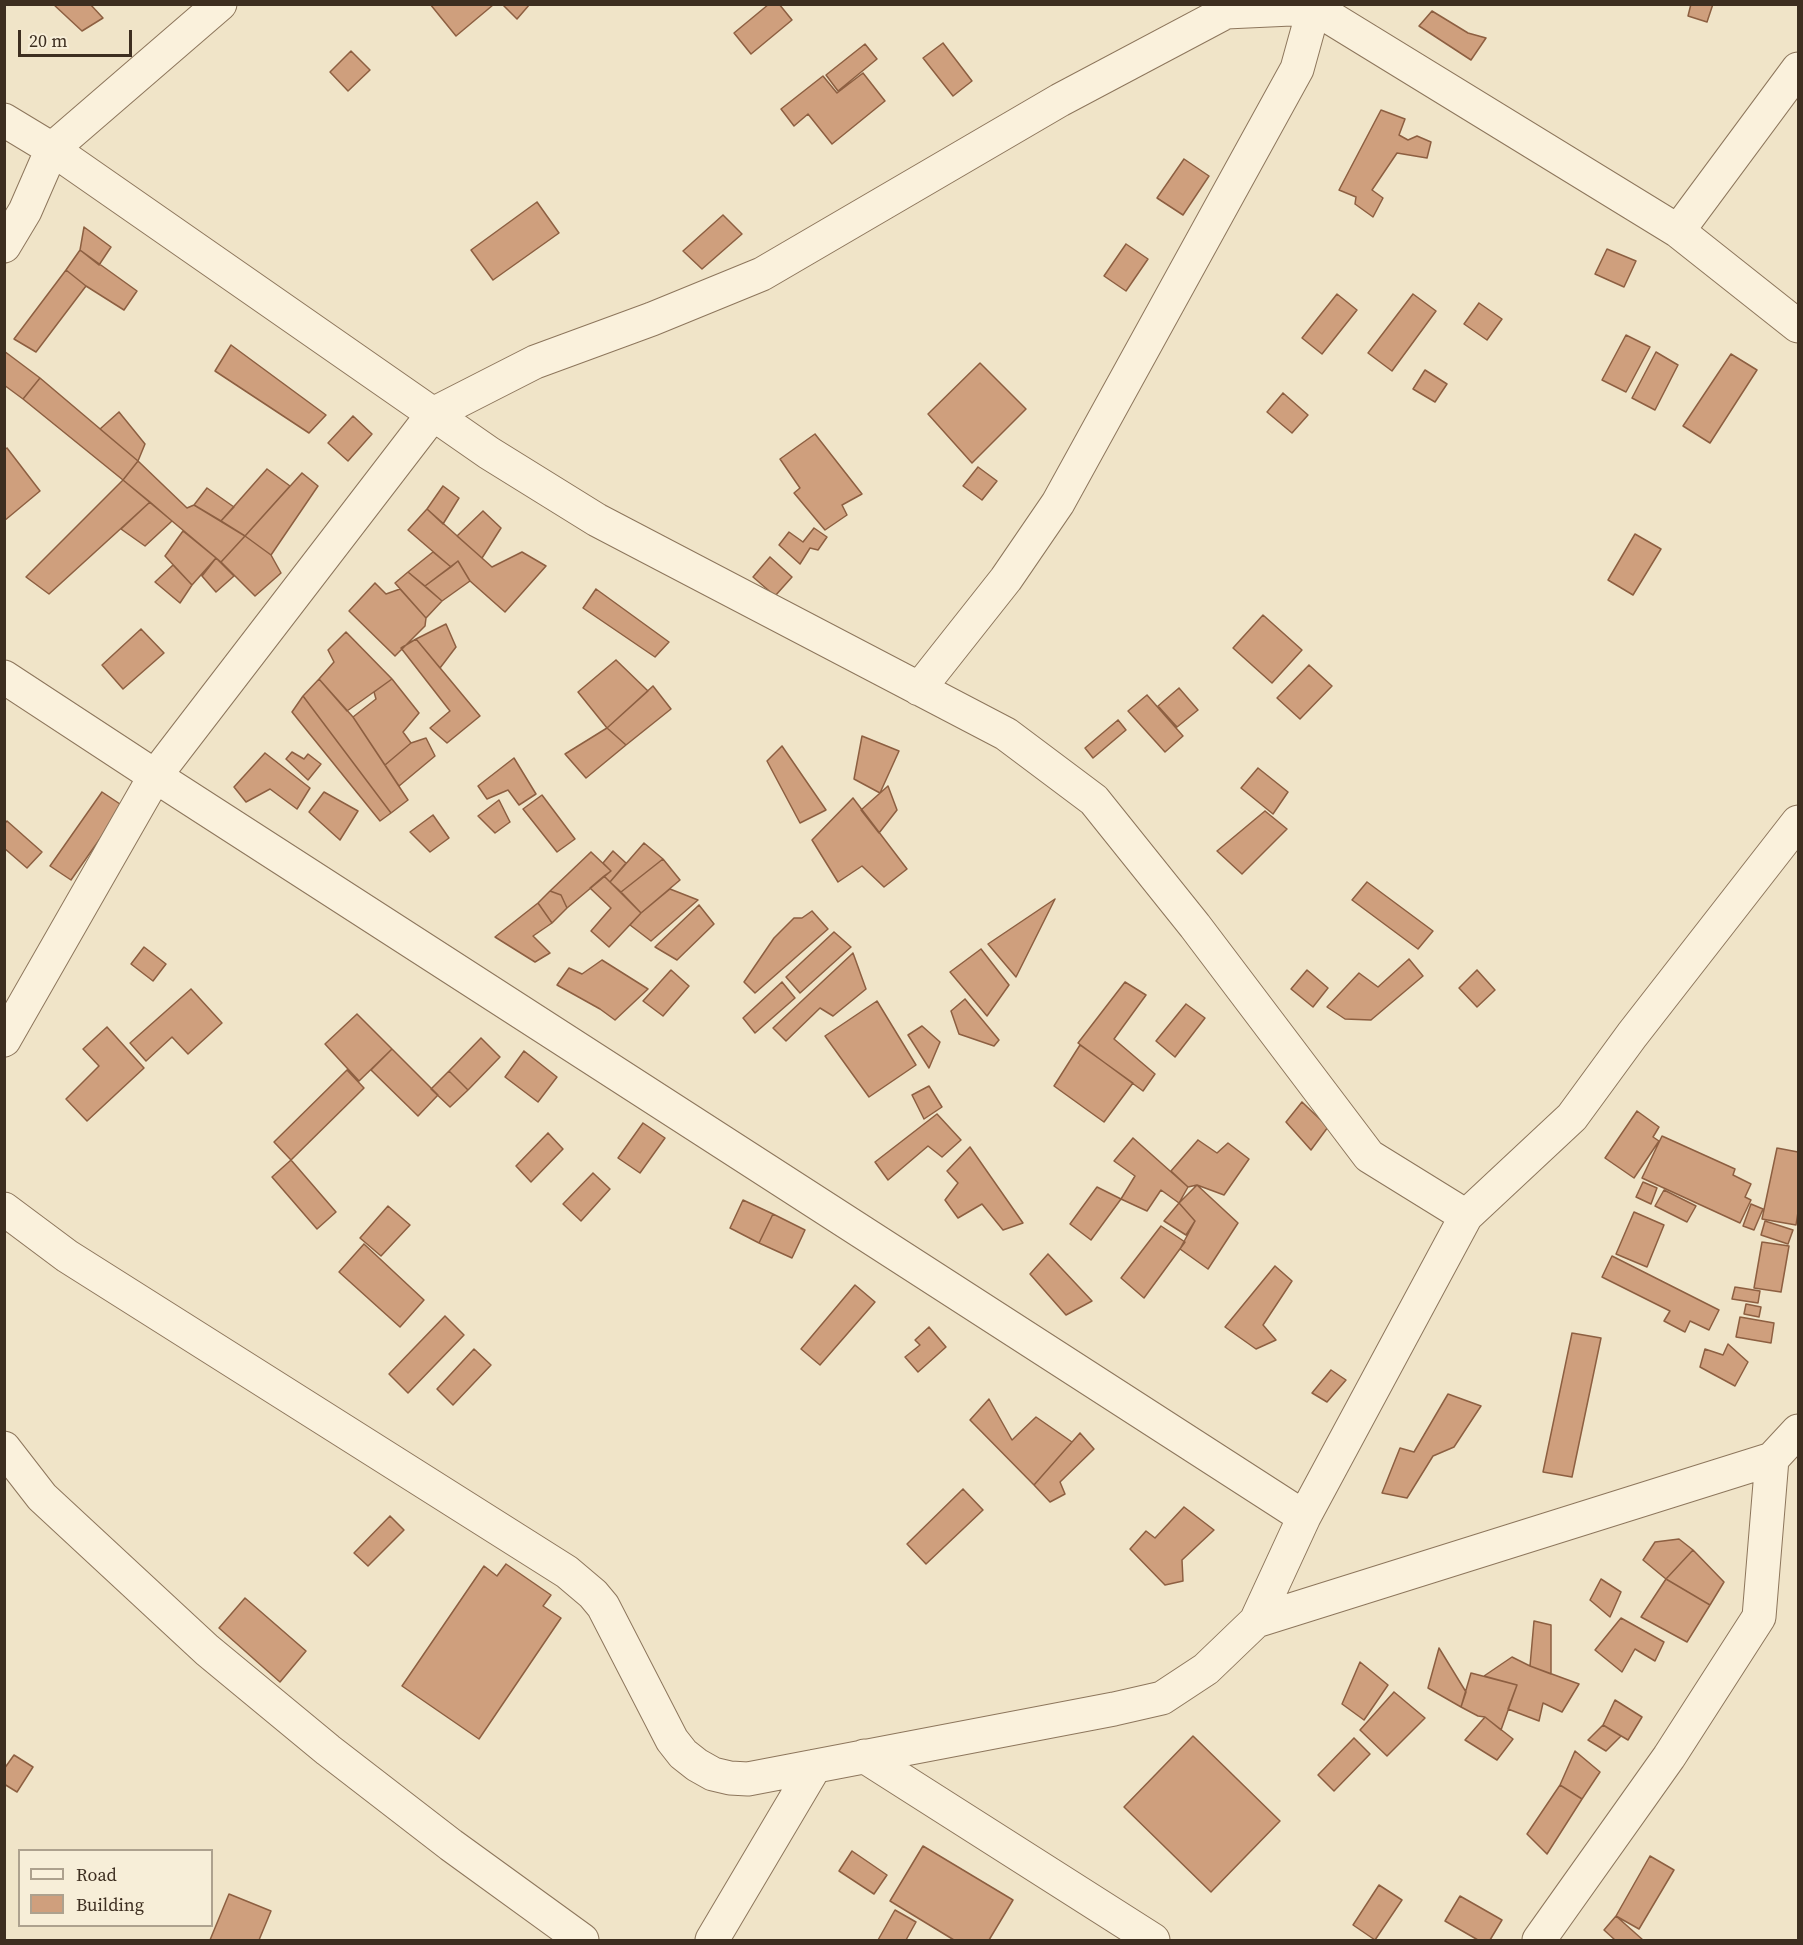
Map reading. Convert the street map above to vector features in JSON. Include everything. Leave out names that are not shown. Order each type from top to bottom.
[{"type":"street","points":[[4,246],[25,211],[52,149],[220,4]]},
{"type":"street","points":[[919,689],[1006,579],[1058,503],[1297,69],[1312,6]]},
{"type":"street","points":[[4,1041],[154,776],[433,414],[535,362],[652,319],[762,274],[1060,100],[1226,12],[1312,6],[1678,231],[1798,326]]},
{"type":"street","points":[[1678,231],[1798,69]]},
{"type":"street","points":[[4,120],[52,149],[489,453],[597,520],[1006,734],[1094,800],[1196,926],[1369,1156],[1466,1216]]},
{"type":"street","points":[[4,677],[1304,1517]]},
{"type":"street","points":[[4,1209],[67,1256],[567,1572],[594,1594],[603,1606],[672,1740],[683,1754],[713,1774],[748,1779],[1162,1698],[1206,1669],[1256,1621],[1304,1517],[1466,1216],[1572,1117],[1632,1035],[1798,822]]},
{"type":"street","points":[[1256,1621],[1772,1459],[1798,1431]]},
{"type":"street","points":[[4,1448],[42,1497],[207,1650],[328,1750],[451,1845],[582,1941]]},
{"type":"street","points":[[1539,1941],[1669,1757],[1759,1617],[1772,1459]]},
{"type":"street","points":[[864,1756],[1153,1941]]},
{"type":"street","points":[[712,1941],[815,1766]]},
{"type":"building","points":[[53,4],[90,4],[103,18],[82,31]]},
{"type":"building","points":[[430,4],[493,4],[493,5],[456,36]]},
{"type":"building","points":[[502,4],[530,4],[517,19]]},
{"type":"building","points":[[769,4],[779,4],[792,20],[751,54],[734,33]]},
{"type":"building","points":[[1691,4],[1713,4],[1707,22],[1688,16]]},
{"type":"building","points":[[1432,11],[1468,33],[1486,38],[1471,60],[1419,26]]},
{"type":"building","points":[[943,43],[972,81],[953,96],[923,58]]},
{"type":"building","points":[[865,44],[877,59],[838,91],[826,75]]},
{"type":"building","points":[[351,51],[370,70],[348,91],[330,72]]},
{"type":"building","points":[[863,73],[885,101],[832,144],[808,114],[794,126],[781,109],[823,76],[837,93]]},
{"type":"building","points":[[1381,110],[1405,119],[1399,135],[1408,140],[1417,136],[1431,142],[1427,158],[1397,153],[1372,190],[1383,198],[1373,217],[1355,204],[1356,197],[1339,190]]},
{"type":"building","points":[[1184,159],[1209,176],[1183,215],[1157,198]]},
{"type":"building","points":[[537,202],[559,233],[493,280],[471,250]]},
{"type":"building","points":[[723,215],[742,234],[702,269],[683,251]]},
{"type":"building","points":[[84,227],[111,247],[99,265],[80,250]]},
{"type":"building","points":[[1126,244],[1148,259],[1126,291],[1104,276]]},
{"type":"building","points":[[1607,249],[1636,261],[1624,287],[1595,274]]},
{"type":"building","points":[[80,250],[137,291],[124,310],[86,286],[66,270]]},
{"type":"building","points":[[66,270],[86,286],[36,352],[14,339]]},
{"type":"building","points":[[1337,294],[1357,310],[1322,354],[1302,338]]},
{"type":"building","points":[[1413,294],[1436,311],[1392,371],[1368,353]]},
{"type":"building","points":[[1479,303],[1502,319],[1487,340],[1464,324]]},
{"type":"building","points":[[1626,335],[1650,347],[1626,392],[1602,380]]},
{"type":"building","points":[[231,345],[326,415],[309,433],[215,371]]},
{"type":"building","points":[[4,351],[40,378],[23,399],[4,385]]},
{"type":"building","points":[[1656,352],[1678,365],[1655,410],[1632,398]]},
{"type":"building","points":[[1731,354],[1757,370],[1710,443],[1683,426]]},
{"type":"building","points":[[980,363],[1026,409],[972,463],[928,414]]},
{"type":"building","points":[[1425,370],[1447,384],[1435,402],[1413,389]]},
{"type":"building","points":[[40,378],[138,461],[123,480],[23,399]]},
{"type":"building","points":[[1283,393],[1308,415],[1292,433],[1267,412]]},
{"type":"building","points":[[119,412],[145,444],[138,461],[100,429]]},
{"type":"building","points":[[353,416],[372,434],[348,461],[328,443]]},
{"type":"building","points":[[815,434],[862,494],[842,505],[847,515],[825,530],[794,493],[800,488],[780,459]]},
{"type":"building","points":[[7,448],[40,491],[4,521],[4,450]]},
{"type":"building","points":[[138,461],[187,508],[194,505],[245,536],[221,562],[123,480]]},
{"type":"building","points":[[978,467],[997,481],[982,500],[963,486]]},
{"type":"building","points":[[267,469],[290,486],[245,536],[221,521]]},
{"type":"building","points":[[302,473],[318,486],[271,555],[245,536]]},
{"type":"building","points":[[123,480],[150,502],[49,594],[26,577]]},
{"type":"building","points":[[443,486],[459,498],[443,524],[427,509]]},
{"type":"building","points":[[207,488],[234,507],[221,521],[194,505]]},
{"type":"building","points":[[150,502],[172,521],[145,546],[121,529]]},
{"type":"building","points":[[427,509],[492,567],[522,552],[546,566],[505,612],[470,581],[458,561],[451,567],[408,530]]},
{"type":"building","points":[[483,511],[501,528],[482,558],[457,536]]},
{"type":"building","points":[[814,528],[827,537],[818,550],[810,548],[800,564],[779,545],[789,532],[803,542]]},
{"type":"building","points":[[183,531],[216,558],[192,585],[165,556]]},
{"type":"building","points":[[1635,534],[1661,549],[1633,595],[1608,580]]},
{"type":"building","points":[[245,536],[271,555],[281,573],[255,596],[221,562]]},
{"type":"building","points":[[433,552],[451,567],[425,586],[408,572]]},
{"type":"building","points":[[770,557],[792,577],[775,596],[753,577]]},
{"type":"building","points":[[216,558],[234,576],[216,592],[202,576]]},
{"type":"building","points":[[458,561],[470,581],[442,601],[425,586]]},
{"type":"building","points":[[173,565],[192,585],[180,603],[155,582]]},
{"type":"building","points":[[408,572],[442,601],[426,618],[395,583]]},
{"type":"building","points":[[375,583],[386,594],[400,589],[426,618],[425,626],[395,656],[349,611]]},
{"type":"building","points":[[596,589],[669,642],[655,657],[583,608]]},
{"type":"building","points":[[1263,615],[1302,650],[1272,683],[1233,648]]},
{"type":"building","points":[[446,624],[456,647],[440,668],[416,639]]},
{"type":"building","points":[[141,629],[164,653],[123,689],[102,665]]},
{"type":"building","points":[[346,632],[392,679],[347,711],[319,679],[334,662],[328,650]]},
{"type":"building","points":[[416,639],[480,716],[447,743],[430,728],[450,711],[401,648]]},
{"type":"building","points":[[616,660],[648,691],[607,728],[578,692]]},
{"type":"building","points":[[1309,665],[1332,686],[1300,719],[1277,698]]},
{"type":"building","points":[[319,679],[353,717],[408,800],[391,813],[303,696]]},
{"type":"building","points":[[392,679],[419,713],[403,732],[411,743],[385,765],[353,717],[376,699],[374,692]]},
{"type":"building","points":[[653,686],[671,709],[626,745],[607,728]]},
{"type":"building","points":[[1179,688],[1198,710],[1177,727],[1158,706]]},
{"type":"building","points":[[1147,695],[1183,736],[1165,752],[1128,711]]},
{"type":"building","points":[[303,696],[391,813],[380,821],[292,712]]},
{"type":"building","points":[[1118,720],[1126,730],[1093,758],[1085,748]]},
{"type":"building","points":[[607,728],[626,745],[586,778],[565,754]]},
{"type":"building","points":[[862,736],[899,751],[880,793],[854,779]]},
{"type":"building","points":[[426,738],[435,756],[399,786],[385,765],[411,743]]},
{"type":"building","points":[[782,746],[826,810],[800,823],[767,761]]},
{"type":"building","points":[[292,752],[304,759],[308,754],[321,764],[308,780],[286,759]]},
{"type":"building","points":[[265,753],[310,788],[297,809],[270,789],[246,802],[234,787]]},
{"type":"building","points":[[514,758],[536,794],[519,805],[508,790],[487,799],[478,786]]},
{"type":"building","points":[[1258,768],[1288,792],[1273,814],[1241,788]]},
{"type":"building","points":[[888,786],[897,810],[879,833],[861,810]]},
{"type":"building","points":[[102,792],[123,806],[71,880],[50,866]]},
{"type":"building","points":[[324,792],[358,811],[340,840],[309,812]]},
{"type":"building","points":[[542,795],[575,839],[557,852],[523,809]]},
{"type":"building","points":[[853,798],[907,869],[884,887],[862,866],[838,882],[812,840]]},
{"type":"building","points":[[499,800],[510,822],[495,833],[478,816]]},
{"type":"building","points":[[1265,811],[1287,829],[1242,874],[1217,851]]},
{"type":"building","points":[[433,815],[449,838],[430,852],[410,832]]},
{"type":"building","points":[[7,821],[42,852],[27,868],[4,848],[4,824]]},
{"type":"building","points":[[644,843],[663,859],[621,892],[610,882]]},
{"type":"building","points":[[613,851],[626,863],[610,882],[604,876],[611,871],[603,863]]},
{"type":"building","points":[[591,852],[611,871],[567,908],[561,895],[550,891]]},
{"type":"building","points":[[663,859],[680,880],[641,913],[621,892]]},
{"type":"building","points":[[604,876],[641,913],[609,947],[591,931],[611,908],[590,888]]},
{"type":"building","points":[[1367,882],[1433,931],[1418,949],[1352,900]]},
{"type":"building","points":[[670,889],[698,900],[651,941],[630,925]]},
{"type":"building","points":[[550,891],[561,895],[567,908],[552,923],[538,903]]},
{"type":"building","points":[[1055,899],[1016,977],[988,944]]},
{"type":"building","points":[[538,903],[552,923],[533,936],[550,953],[535,962],[495,937]]},
{"type":"building","points":[[699,905],[714,924],[677,960],[655,947]]},
{"type":"building","points":[[812,911],[828,929],[755,993],[744,982],[774,938],[794,918],[802,918]]},
{"type":"building","points":[[834,932],[851,947],[800,993],[786,977]]},
{"type":"building","points":[[144,947],[166,964],[153,981],[131,964]]},
{"type":"building","points":[[981,949],[1009,985],[987,1016],[950,972]]},
{"type":"building","points":[[853,953],[866,989],[833,1016],[820,1008],[786,1041],[773,1028]]},
{"type":"building","points":[[1409,959],[1423,976],[1371,1020],[1345,1019],[1327,1007],[1359,973],[1378,987]]},
{"type":"building","points":[[602,960],[648,989],[615,1020],[557,985],[569,968],[582,974]]},
{"type":"building","points":[[671,970],[689,986],[663,1016],[643,1001]]},
{"type":"building","points":[[1307,970],[1328,988],[1313,1007],[1291,989]]},
{"type":"building","points":[[1477,970],[1495,990],[1477,1007],[1459,988]]},
{"type":"building","points":[[782,982],[795,998],[755,1033],[743,1018]]},
{"type":"building","points":[[1125,982],[1146,995],[1114,1039],[1155,1074],[1143,1091],[1078,1043]]},
{"type":"building","points":[[191,989],[222,1023],[188,1054],[172,1037],[146,1061],[130,1043]]},
{"type":"building","points":[[965,999],[999,1040],[994,1046],[959,1034],[951,1011]]},
{"type":"building","points":[[877,1001],[916,1065],[869,1097],[825,1036]]},
{"type":"building","points":[[1186,1004],[1205,1018],[1175,1057],[1156,1041]]},
{"type":"building","points":[[357,1014],[392,1049],[359,1081],[325,1044]]},
{"type":"building","points":[[922,1026],[940,1042],[929,1068],[908,1035]]},
{"type":"building","points":[[107,1027],[144,1068],[87,1121],[66,1099],[99,1066],[83,1049]]},
{"type":"building","points":[[481,1038],[500,1057],[468,1090],[449,1071]]},
{"type":"building","points":[[1080,1045],[1133,1083],[1104,1122],[1054,1086]]},
{"type":"building","points":[[392,1049],[438,1095],[418,1116],[371,1070]]},
{"type":"building","points":[[524,1051],[557,1077],[538,1102],[505,1077]]},
{"type":"building","points":[[347,1070],[364,1088],[291,1160],[274,1142]]},
{"type":"building","points":[[449,1071],[468,1090],[450,1107],[431,1089]]},
{"type":"building","points":[[929,1086],[942,1107],[924,1119],[912,1095]]},
{"type":"building","points":[[1302,1102],[1328,1127],[1311,1150],[1286,1122]]},
{"type":"building","points":[[1637,1111],[1659,1127],[1653,1137],[1659,1141],[1634,1178],[1605,1158]]},
{"type":"building","points":[[937,1114],[961,1140],[942,1157],[928,1146],[888,1180],[875,1162]]},
{"type":"building","points":[[643,1123],[665,1138],[640,1173],[618,1158]]},
{"type":"building","points":[[548,1133],[563,1149],[531,1182],[516,1166]]},
{"type":"building","points":[[1662,1136],[1735,1169],[1733,1175],[1751,1184],[1745,1197],[1751,1200],[1740,1223],[1642,1178]]},
{"type":"building","points":[[1133,1138],[1188,1187],[1179,1203],[1161,1190],[1147,1211],[1121,1199],[1135,1176],[1114,1161]]},
{"type":"building","points":[[1198,1140],[1217,1153],[1228,1143],[1249,1159],[1224,1195],[1197,1185],[1188,1187],[1171,1171]]},
{"type":"building","points":[[970,1147],[1023,1223],[1003,1230],[982,1204],[958,1218],[945,1200],[958,1183],[947,1171]]},
{"type":"building","points":[[1777,1148],[1798,1152],[1796,1225],[1762,1219]]},
{"type":"building","points":[[291,1160],[336,1212],[317,1229],[272,1177]]},
{"type":"building","points":[[593,1173],[610,1189],[581,1221],[563,1204]]},
{"type":"building","points":[[1643,1182],[1657,1188],[1651,1204],[1636,1197]]},
{"type":"building","points":[[1197,1185],[1238,1223],[1208,1269],[1180,1249],[1195,1221],[1179,1203]]},
{"type":"building","points":[[1097,1187],[1121,1199],[1091,1240],[1070,1224]]},
{"type":"building","points":[[1664,1190],[1696,1206],[1687,1222],[1655,1206]]},
{"type":"building","points":[[743,1200],[773,1214],[759,1243],[730,1228]]},
{"type":"building","points":[[1179,1203],[1195,1221],[1186,1235],[1164,1221]]},
{"type":"building","points":[[1751,1204],[1763,1209],[1754,1230],[1743,1226]]},
{"type":"building","points":[[388,1206],[410,1225],[381,1256],[360,1238]]},
{"type":"building","points":[[1634,1212],[1664,1225],[1647,1267],[1616,1254]]},
{"type":"building","points":[[773,1214],[805,1230],[792,1258],[759,1243]]},
{"type":"building","points":[[1765,1221],[1793,1230],[1788,1244],[1761,1235]]},
{"type":"building","points":[[1161,1226],[1185,1242],[1144,1298],[1121,1278]]},
{"type":"building","points":[[1762,1242],[1789,1246],[1781,1292],[1754,1288]]},
{"type":"building","points":[[364,1244],[424,1300],[400,1327],[339,1272]]},
{"type":"building","points":[[1048,1254],[1092,1301],[1066,1315],[1030,1274]]},
{"type":"building","points":[[1612,1256],[1719,1310],[1709,1330],[1690,1321],[1685,1332],[1664,1321],[1670,1311],[1602,1277]]},
{"type":"building","points":[[1275,1266],[1292,1281],[1263,1325],[1276,1340],[1256,1349],[1225,1327]]},
{"type":"building","points":[[855,1285],[875,1302],[820,1365],[801,1349]]},
{"type":"building","points":[[1735,1287],[1760,1291],[1758,1303],[1732,1299]]},
{"type":"building","points":[[1746,1304],[1761,1307],[1759,1317],[1744,1314]]},
{"type":"building","points":[[445,1316],[464,1335],[408,1393],[389,1374]]},
{"type":"building","points":[[1740,1317],[1774,1323],[1771,1343],[1736,1337]]},
{"type":"building","points":[[929,1327],[946,1347],[918,1372],[905,1357],[920,1345],[915,1340]]},
{"type":"building","points":[[1572,1333],[1601,1338],[1572,1477],[1543,1472]]},
{"type":"building","points":[[1728,1344],[1748,1362],[1735,1386],[1700,1367],[1705,1349],[1723,1355]]},
{"type":"building","points":[[474,1349],[491,1365],[453,1405],[437,1389]]},
{"type":"building","points":[[1331,1370],[1346,1380],[1327,1402],[1312,1393]]},
{"type":"building","points":[[1448,1394],[1481,1406],[1454,1447],[1433,1456],[1407,1498],[1382,1493],[1400,1448],[1414,1452]]},
{"type":"building","points":[[989,1399],[1012,1440],[1036,1417],[1072,1442],[1034,1485],[970,1420]]},
{"type":"building","points":[[1080,1433],[1094,1449],[1060,1482],[1065,1494],[1050,1502],[1034,1485]]},
{"type":"building","points":[[963,1489],[983,1510],[926,1564],[907,1544]]},
{"type":"building","points":[[1184,1507],[1214,1530],[1182,1560],[1183,1581],[1165,1585],[1130,1549],[1146,1531],[1155,1538]]},
{"type":"building","points":[[390,1516],[404,1530],[368,1566],[354,1553]]},
{"type":"building","points":[[1679,1539],[1693,1550],[1666,1579],[1643,1560],[1655,1542]]},
{"type":"building","points":[[1693,1550],[1724,1582],[1710,1605],[1666,1579]]},
{"type":"building","points":[[506,1564],[551,1595],[543,1606],[561,1618],[479,1739],[402,1686],[484,1566],[497,1576]]},
{"type":"building","points":[[1601,1579],[1621,1592],[1610,1617],[1590,1600]]},
{"type":"building","points":[[1666,1579],[1710,1605],[1687,1642],[1641,1617]]},
{"type":"building","points":[[245,1598],[306,1651],[280,1682],[219,1628]]},
{"type":"building","points":[[1621,1618],[1664,1642],[1655,1661],[1635,1649],[1622,1672],[1595,1650]]},
{"type":"building","points":[[1534,1621],[1551,1625],[1551,1674],[1530,1666]]},
{"type":"building","points":[[1439,1648],[1466,1692],[1461,1707],[1428,1688]]},
{"type":"building","points":[[1512,1657],[1579,1684],[1562,1712],[1543,1703],[1539,1721],[1508,1709],[1517,1685],[1484,1676]]},
{"type":"building","points":[[1360,1662],[1388,1685],[1364,1720],[1342,1704]]},
{"type":"building","points":[[1471,1673],[1517,1685],[1501,1730],[1485,1717],[1461,1707]]},
{"type":"building","points":[[1394,1692],[1425,1718],[1387,1756],[1360,1730]]},
{"type":"building","points":[[1615,1700],[1642,1717],[1628,1740],[1603,1725]]},
{"type":"building","points":[[1485,1717],[1513,1739],[1497,1760],[1465,1740]]},
{"type":"building","points":[[1603,1725],[1621,1736],[1606,1751],[1588,1740]]},
{"type":"building","points":[[1193,1736],[1280,1821],[1211,1892],[1124,1807]]},
{"type":"building","points":[[1354,1738],[1370,1754],[1334,1791],[1318,1775]]},
{"type":"building","points":[[1575,1751],[1600,1772],[1582,1799],[1560,1785]]},
{"type":"building","points":[[14,1755],[33,1767],[17,1792],[4,1784],[4,1769]]},
{"type":"building","points":[[1560,1785],[1582,1799],[1547,1854],[1527,1834]]},
{"type":"building","points":[[923,1846],[1013,1900],[989,1940],[954,1940],[890,1901]]},
{"type":"building","points":[[852,1851],[887,1875],[874,1894],[839,1871]]},
{"type":"building","points":[[1650,1856],[1674,1870],[1639,1929],[1616,1916]]},
{"type":"building","points":[[1379,1885],[1402,1900],[1375,1940],[1353,1925]]},
{"type":"building","points":[[229,1894],[271,1911],[259,1940],[210,1940]]},
{"type":"building","points":[[1460,1896],[1502,1920],[1490,1940],[1478,1940],[1445,1921]]},
{"type":"building","points":[[895,1910],[916,1922],[906,1940],[878,1940]]},
{"type":"building","points":[[1616,1916],[1643,1940],[1615,1940],[1604,1930]]}]
